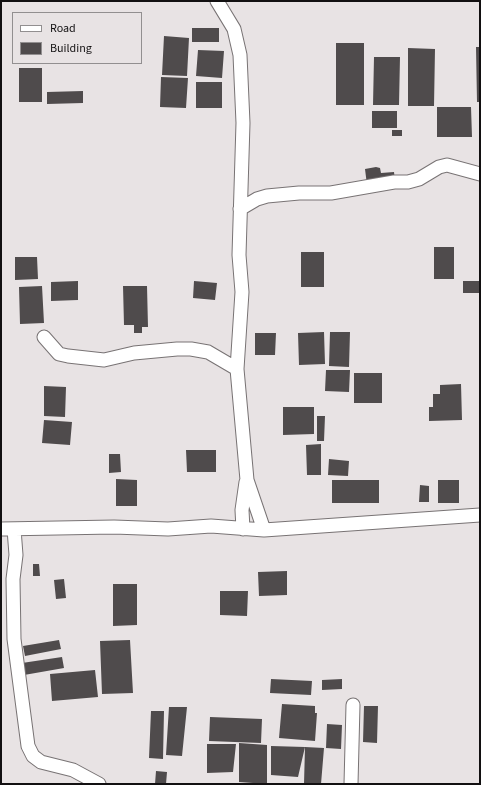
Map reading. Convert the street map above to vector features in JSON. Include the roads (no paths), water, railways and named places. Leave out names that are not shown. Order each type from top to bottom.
[{"type":"street","points":[[217,1],[234,29],[240,55],[243,123],[239,254],[242,292],[238,368],[247,480],[242,510],[243,529]]},
{"type":"street","points":[[240,209],[256,199],[268,196],[299,192],[330,193],[394,182],[408,182],[419,179],[439,167],[447,165],[480,174]]},
{"type":"street","points":[[44,337],[59,354],[68,356],[104,360],[134,353],[191,349],[208,352],[238,368]]},
{"type":"street","points":[[247,480],[264,530]]},
{"type":"street","points":[[99,784],[74,770],[41,762],[33,756],[28,746],[14,640],[13,579],[16,555],[7,529],[114,527],[168,529],[211,526],[264,530],[480,515]]},
{"type":"street","points":[[351,784],[353,705]]}]
